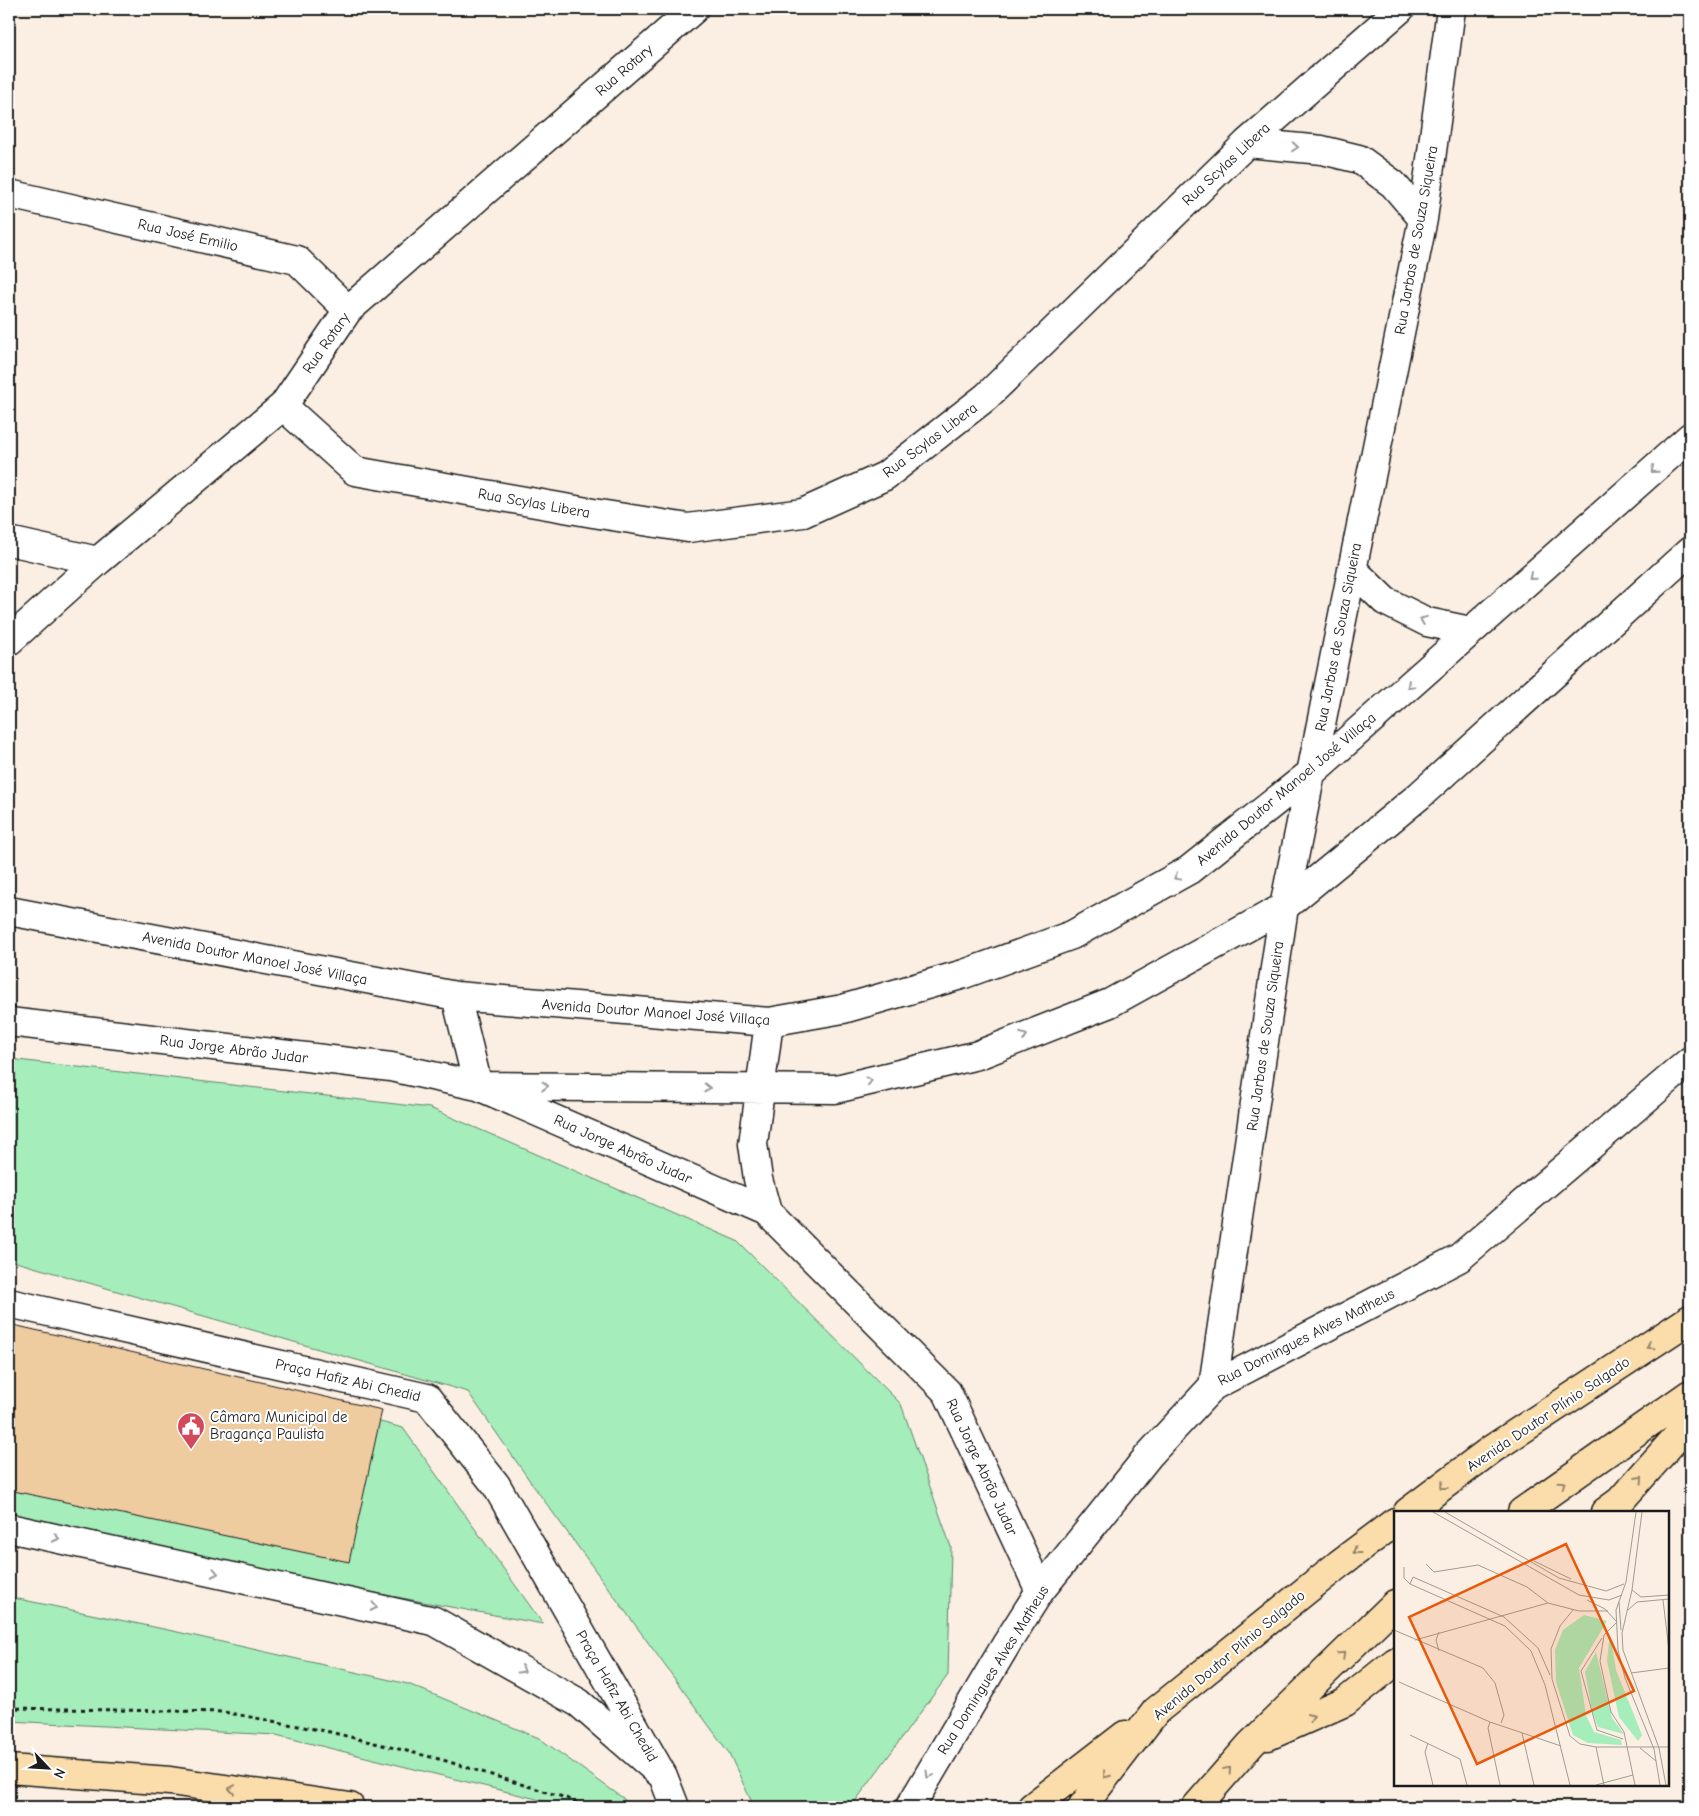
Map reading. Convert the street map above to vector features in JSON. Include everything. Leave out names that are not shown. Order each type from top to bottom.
[{"type":"main road","name":"Avenida Doutor Plínio Salgado","points":[[1409,1511],[1492,1449],[1690,1319]]},
{"type":"main road","points":[[1523,1511],[1690,1394]]},
{"type":"main road","points":[[1606,1511],[1620,1501],[1690,1422]]},
{"type":"main road","name":"Avenida Doutor Plínio Salgado","points":[[1082,1807],[1156,1711],[1338,1564],[1394,1523]]},
{"type":"main road","points":[[1196,1807],[1251,1744],[1394,1605]]},
{"type":"main road","points":[[1251,1744],[1346,1702],[1394,1663]]},
{"type":"main road","points":[[1032,1807],[1156,1711]]},
{"type":"main road","points":[[9,1769],[170,1781],[350,1807]]},
{"type":"street","name":"Rua Rotary","points":[[9,640],[98,561],[282,406],[348,310],[694,9]]},
{"type":"street","name":"Rua Scylas Libera","points":[[282,406],[355,470],[584,512],[688,528],[802,512],[885,476],[986,397],[1246,143],[1400,9]]},
{"type":"street","name":"Rua Jarbas de Souza Siqueira","points":[[1213,1386],[1284,907],[1423,219],[1452,9]]},
{"type":"street","points":[[1246,143],[1322,150],[1359,159],[1394,184],[1423,219]]},
{"type":"street","name":"Rua José Emilio","points":[[9,194],[297,260],[348,310]]},
{"type":"street","name":"Avenida Doutor Manoel José Villaça","points":[[9,911],[456,996],[769,1022],[843,1009],[964,974],[1072,936],[1189,870],[1311,773],[1690,437]]},
{"type":"street","points":[[9,541],[98,561]]},
{"type":"street","points":[[456,996],[478,1086],[836,1089],[978,1054],[1110,1003],[1284,907],[1419,796],[1690,551]]},
{"type":"street","points":[[1352,569],[1385,602],[1426,622],[1470,631]]},
{"type":"street","name":"Rua Jorge Abrão Judar","points":[[9,1022],[391,1067],[478,1086],[767,1212],[947,1392],[1040,1591]]},
{"type":"street","points":[[767,1212],[758,1179],[753,1144],[769,1022]]},
{"type":"street","name":"Rua Domingues Alves Matheus","points":[[910,1807],[1007,1642],[1040,1591],[1149,1455],[1213,1386],[1459,1258],[1690,1061]]},
{"type":"street","name":"Praça Hafiz Abi Chedid","points":[[9,1303],[427,1398],[496,1485],[663,1776],[675,1807]]},
{"type":"street","name":"Praça Hafiz Abi Chedid","points":[[9,1528],[434,1621],[579,1703],[663,1776]]},
{"type":"path","points":[[9,1708],[224,1712],[330,1732],[443,1760],[566,1798],[584,1807]]},
{"type":"green space","points":[[9,1059],[430,1108],[737,1241],[901,1404],[951,1547],[948,1675],[851,1807],[754,1807],[729,1753],[532,1484],[468,1392],[9,1260]]},
{"type":"green space","name":"Câmara Municipal de Bragança Paulista","points":[[9,1324],[403,1428],[543,1624],[342,1587],[9,1518]]},
{"type":"green space","points":[[9,1597],[173,1631],[408,1684],[539,1738],[623,1798],[631,1807],[569,1807],[276,1735],[9,1721]]},
{"type":"building","name":"Câmara Municipal de Bragança Paulista","points":[[9,1324],[382,1410],[349,1562],[9,1490]]},
{"type":"place","name":"Câmara Municipal de Bragança Paulista","points":[[191,1450]]}]
